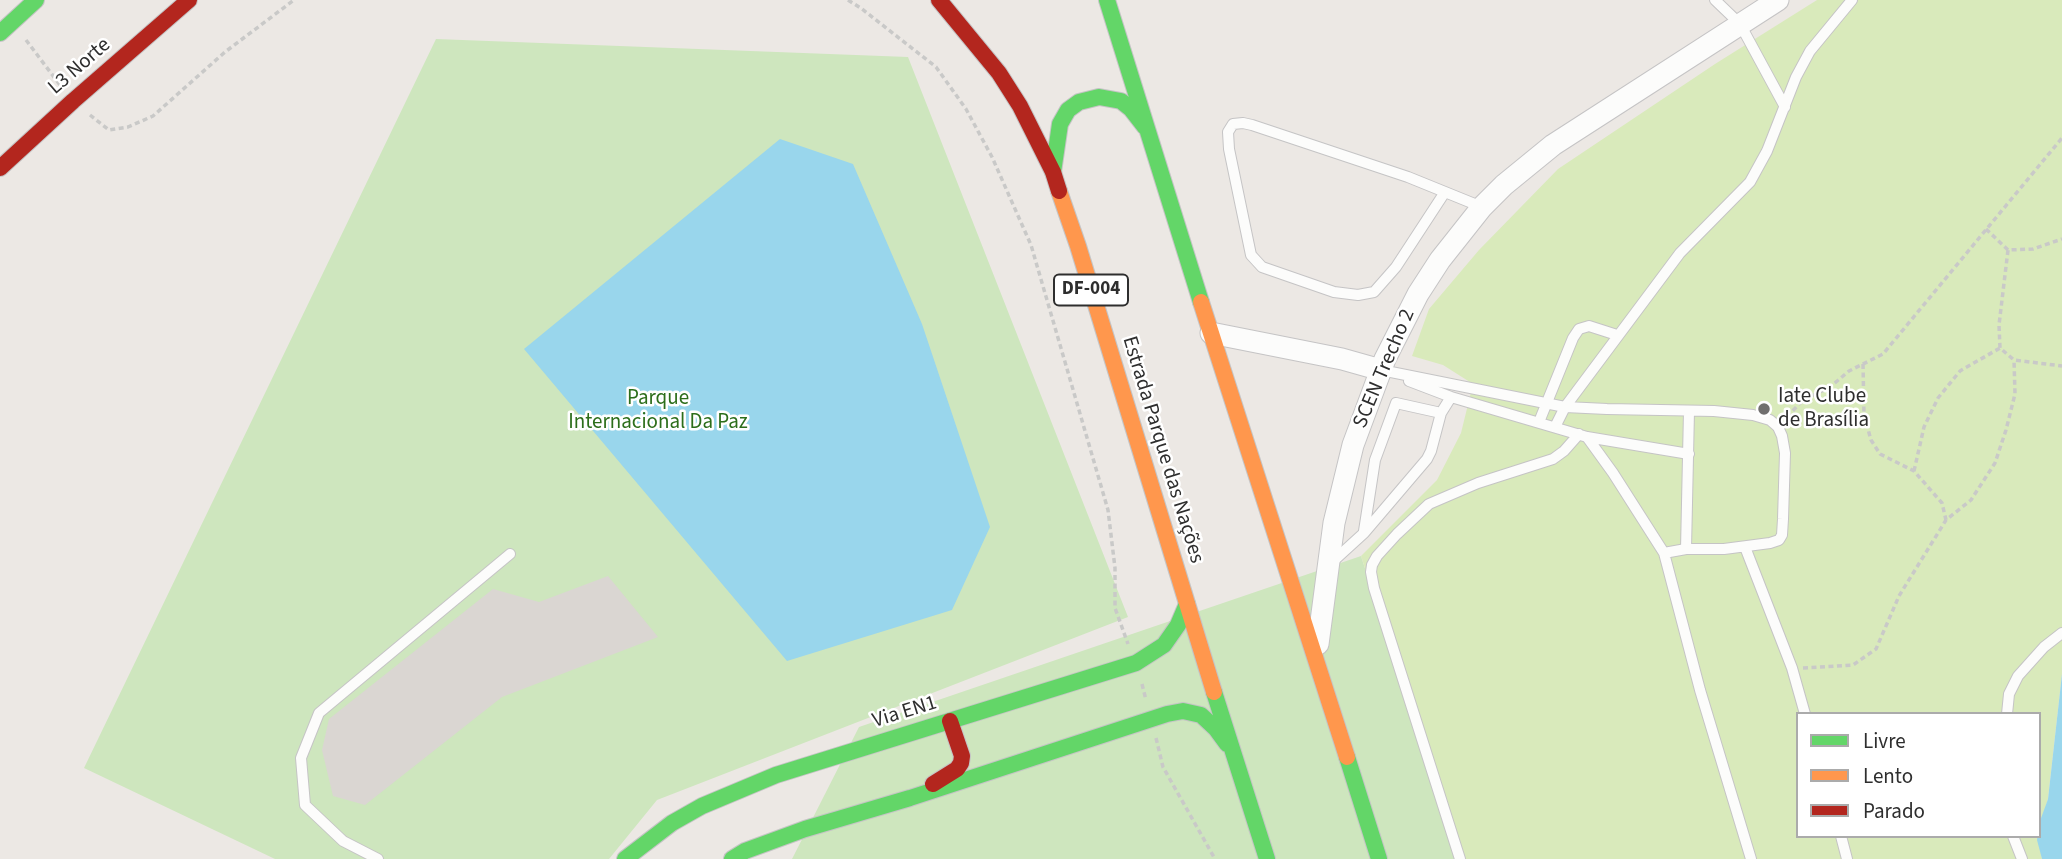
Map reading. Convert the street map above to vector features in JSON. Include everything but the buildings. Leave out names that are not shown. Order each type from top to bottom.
[{"type":"main road","points":[[0,33],[36,0]]},
{"type":"main road","name":"L3 Norte","points":[[0,168],[72,101],[189,0]]},
{"type":"main road","points":[[1107,0],[1145,127],[1379,859]]},
{"type":"main road","name":"Estrada Parque das Nações","points":[[939,1],[999,72],[1020,106],[1053,172],[1267,859]]},
{"type":"main road","points":[[1053,172],[1060,124],[1068,110],[1079,102],[1099,97],[1121,101],[1145,127]]},
{"type":"main road","name":"Via EN1","points":[[625,859],[672,823],[702,806],[776,775],[1136,663],[1164,645],[1178,625],[1187,604]]},
{"type":"main road","points":[[733,859],[745,851],[805,829],[910,798],[1167,714],[1183,711],[1201,715],[1216,729],[1232,751]]},
{"type":"main road","points":[[910,798],[957,769],[961,763],[962,757],[950,721]]},
{"type":"street","name":"SCEN Trecho 2","points":[[1316,660],[1328,566],[1342,486],[1353,445],[1400,327],[1440,260],[1482,207],[1504,185],[1553,145],[1779,0]]},
{"type":"street","points":[[1211,332],[1342,359],[1381,370]]},
{"type":"lane","points":[[1714,0],[1740,24],[1785,107]]},
{"type":"lane","points":[[1555,428],[1565,407],[1680,253],[1750,182],[1763,160],[1796,77],[1810,51],[1852,0]]},
{"type":"lane","points":[[1445,192],[1395,267],[1374,292],[1358,295],[1334,292],[1262,267],[1254,259],[1247,243],[1228,132],[1233,124],[1252,124],[1408,177],[1445,192],[1482,207]]},
{"type":"lane","points":[[1539,422],[1579,329],[1589,326],[1618,335]]},
{"type":"lane","points":[[1381,370],[1451,397],[1583,436],[1689,454]]},
{"type":"lane","points":[[1381,370],[1565,407],[1714,411],[1753,415],[1770,420],[1783,436],[1785,453],[1782,535],[1776,542],[1745,547],[1686,549],[1664,553]]},
{"type":"lane","points":[[1328,566],[1364,533],[1427,459],[1441,413],[1451,397]]},
{"type":"lane","points":[[1364,533],[1375,463],[1396,403],[1441,413]]},
{"type":"lane","points":[[1686,549],[1689,411]]},
{"type":"lane","points":[[1583,436],[1613,473],[1664,553],[1703,700],[1751,859]]},
{"type":"lane","points":[[1460,859],[1374,588],[1372,565],[1377,555],[1429,503],[1553,458],[1583,436]]},
{"type":"lane","points":[[1745,547],[1792,668],[1804,712]]},
{"type":"lane","points":[[378,859],[343,841],[305,804],[301,758],[319,713],[510,554]]},
{"type":"lane","points":[[2007,712],[2009,694],[2018,676],[2044,647],[2062,633]]},
{"type":"lane","points":[[1842,838],[1847,859]]},
{"type":"lane","points":[[2015,838],[2022,859]]},
{"type":"path","points":[[848,0],[936,67],[966,109],[992,157],[1031,245],[1108,510],[1115,568],[1115,608],[1136,663],[1163,767],[1215,859]]},
{"type":"path","points":[[1778,427],[1802,401],[1830,387],[1849,371],[1883,354],[2062,138]]},
{"type":"path","points":[[1986,229],[2008,250],[2033,248],[2062,239]]},
{"type":"path","points":[[2008,250],[1999,325],[2000,348],[2014,360],[2062,366]]},
{"type":"path","points":[[1914,471],[1924,427],[1938,398],[1960,371],[2000,348]]},
{"type":"path","points":[[1792,668],[1853,666],[1876,649],[1899,596],[1946,520],[1971,500],[1995,463],[2015,394],[2014,360]]},
{"type":"path","points":[[1863,364],[1864,415],[1871,440],[1880,454],[1914,471],[1941,503],[1946,520]]},
{"type":"green space","name":"Iate Clube de Brasília","points":[[1817,0],[2062,0],[2062,674],[2048,799],[2041,822],[2041,712],[1796,712],[1796,838],[2038,838],[2042,859],[1459,859],[1361,556],[1437,480],[1461,433],[1473,384],[1443,365],[1412,356],[1429,309],[1479,250],[1558,169],[1715,64]]},
{"type":"green space","name":"Parque Internacional Da Paz","points":[[436,39],[908,57],[1128,617],[657,800],[609,859],[275,859],[84,768]]},
{"type":"green space","points":[[1361,556],[1459,859],[792,859],[859,727]]},
{"type":"shaded area","points":[[608,576],[658,637],[502,697],[365,805],[333,796],[322,750],[329,719],[493,589],[539,602]]},
{"type":"water","points":[[780,139],[853,164],[922,324],[990,527],[952,610],[787,661],[524,349]]},
{"type":"water","points":[[2062,674],[2062,859],[2042,859],[2037,840],[2041,838],[2041,818],[2048,799]]},
{"type":"traffic: fast","points":[[0,33],[36,0]]},
{"type":"traffic: fast","points":[[1107,0],[1201,302]]},
{"type":"traffic: fast","points":[[1053,172],[1060,124],[1068,110],[1079,102],[1099,97],[1121,101],[1145,127]]},
{"type":"traffic: fast","points":[[625,859],[672,823],[702,806],[776,775],[1136,663],[1164,645],[1178,625],[1187,604]]},
{"type":"traffic: fast","points":[[1214,692],[1267,859]]},
{"type":"traffic: fast","points":[[732,859],[745,851],[805,829],[910,798],[1167,714],[1183,711],[1201,715],[1227,744]]},
{"type":"traffic: fast","points":[[1347,757],[1379,859]]},
{"type":"traffic: slow","points":[[1059,191],[1214,692]]},
{"type":"traffic: slow","points":[[1201,302],[1347,757]]},
{"type":"traffic: jam","points":[[0,168],[189,0]]},
{"type":"traffic: jam","points":[[939,0],[999,73],[1020,106],[1053,172],[1059,191]]},
{"type":"traffic: jam","points":[[933,784],[957,769],[961,763],[962,756],[950,721]]},
{"type":"place","name":"Iate Clube de Brasília","points":[[1764,409]]}]
